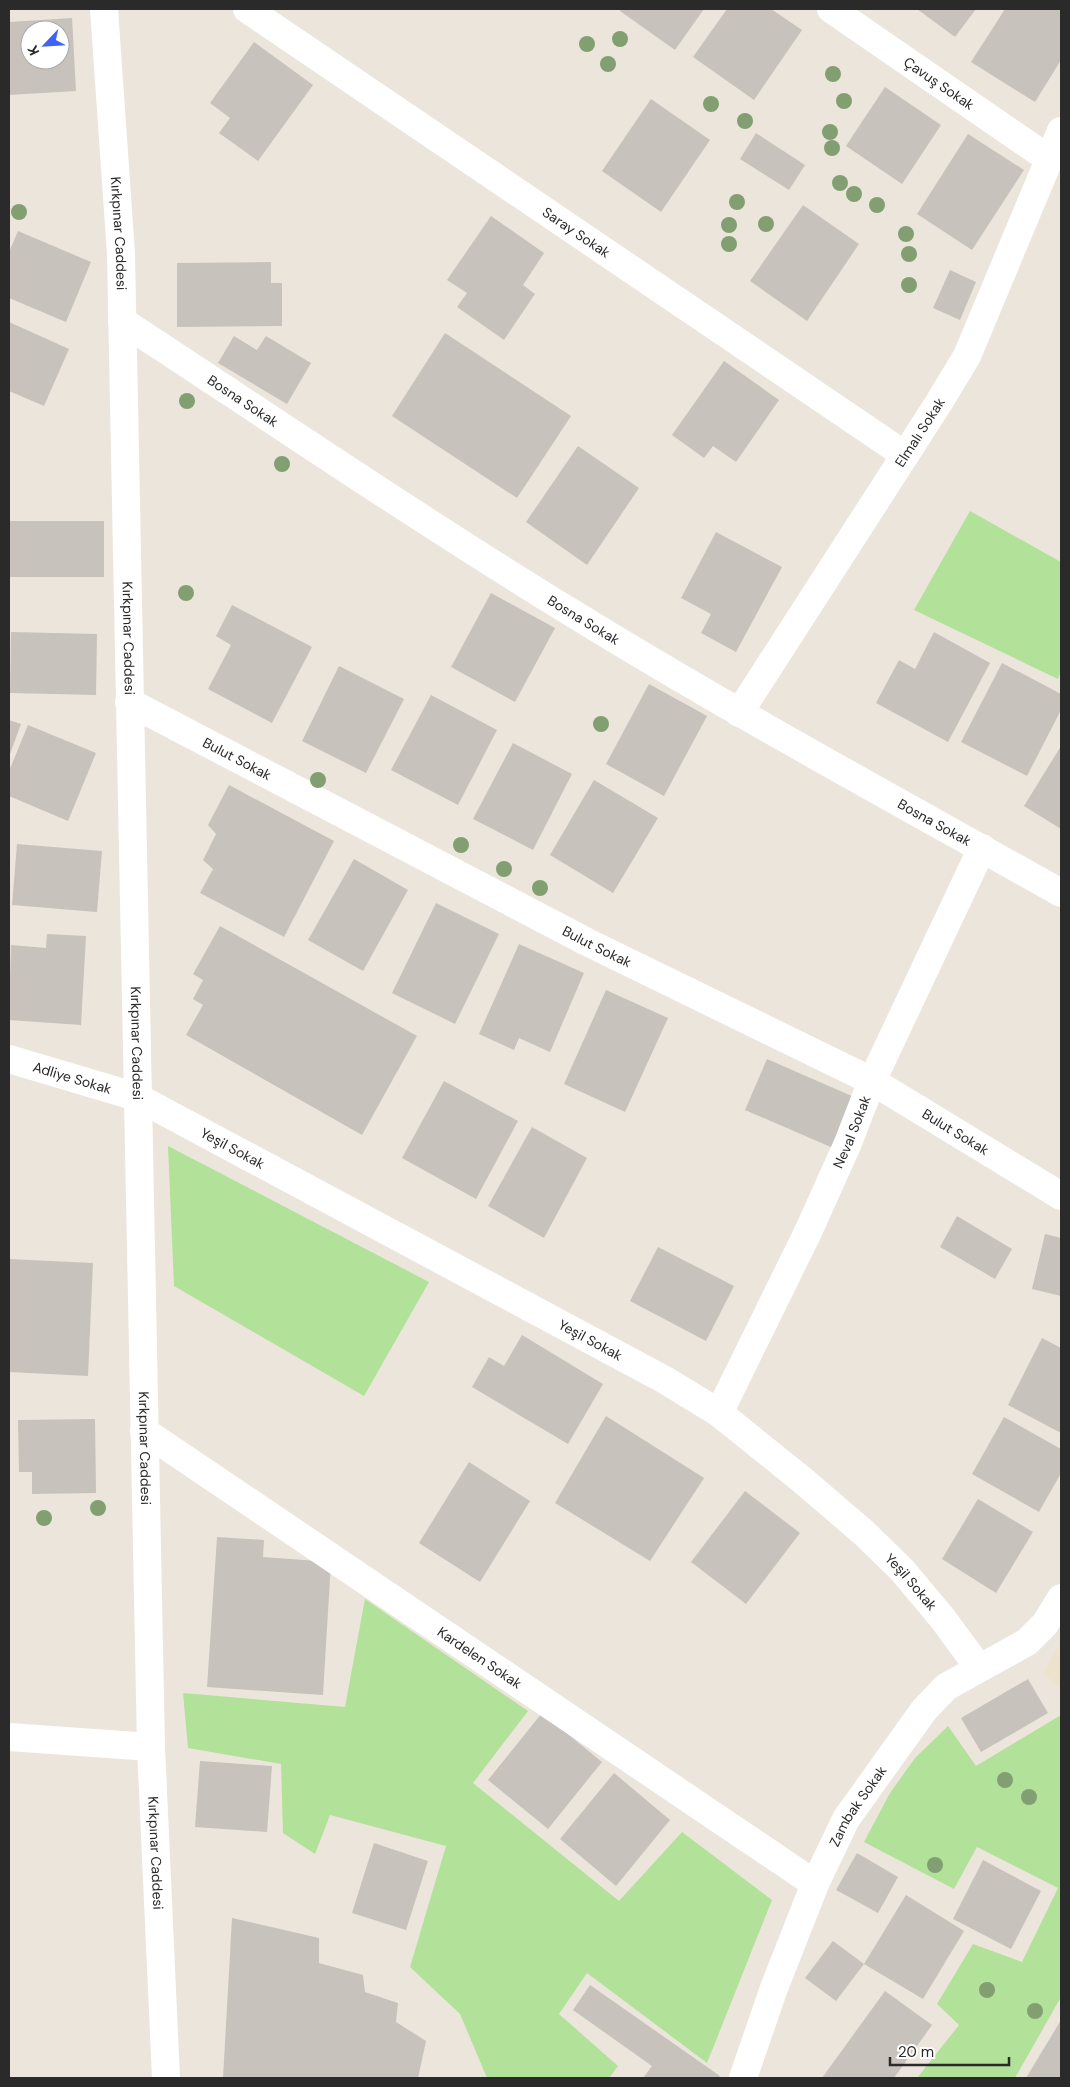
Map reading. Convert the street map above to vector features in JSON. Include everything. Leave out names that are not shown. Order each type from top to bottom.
[{"type":"street","name":"Kırkpınar Caddesi","points":[[104,9],[121,254],[150,1747],[166,2078]]},
{"type":"street","name":"Saray Sokak","points":[[248,9],[905,455]]},
{"type":"street","name":"Çavuş Sokak","points":[[831,9],[1048,158]]},
{"type":"street","name":"Elmalı Sokak","points":[[739,713],[905,455],[966,356],[1061,131]]},
{"type":"street","name":"Bosna Sokak","points":[[122,322],[450,536],[577,616],[739,713],[1061,893]]},
{"type":"street","name":"Bulut Sokak","points":[[130,702],[587,942],[872,1081],[1061,1196]]},
{"type":"street","name":"Neval Sokak","points":[[719,1413],[808,1232],[848,1142],[872,1081],[982,848]]},
{"type":"street","name":"Adliye Sokak","points":[[9,1059],[137,1097]]},
{"type":"street","name":"Yeşil Sokak","points":[[137,1097],[656,1376],[719,1413],[864,1533],[902,1570],[943,1619],[979,1668]]},
{"type":"street","name":"Kardelen Sokak","points":[[144,1430],[815,1884]]},
{"type":"street","name":"Zambak Sokak","points":[[743,2078],[774,1988],[815,1884],[846,1819],[924,1710],[946,1687],[1027,1642],[1045,1624],[1061,1598]]},
{"type":"street","points":[[9,1737],[150,1747]]},
{"type":"shaded area","points":[[1061,1643],[1061,1689],[1043,1673]]},
{"type":"green space","points":[[970,511],[1061,562],[1061,671],[1058,679],[914,610]]},
{"type":"green space","points":[[168,1146],[429,1282],[364,1396],[174,1286]]},
{"type":"green space","points":[[365,1599],[528,1711],[473,1783],[619,1901],[682,1832],[772,1900],[707,2063],[587,1973],[559,2014],[618,2066],[609,2078],[487,2078],[460,2014],[410,1967],[446,1846],[330,1815],[315,1854],[283,1833],[281,1764],[188,1748],[183,1693],[345,1707]]},
{"type":"green space","points":[[1061,1715],[1061,1997],[1015,2078],[917,2078],[959,2025],[937,2004],[973,1944],[1022,1962],[1058,1888],[977,1847],[954,1889],[864,1842],[890,1793],[915,1758],[948,1726],[976,1766]]},
{"type":"building","points":[[621,9],[704,9],[675,50],[620,11]]},
{"type":"building","points":[[727,9],[771,9],[802,30],[754,100],[693,57]]},
{"type":"building","points":[[917,9],[976,9],[955,37]]},
{"type":"building","points":[[1005,9],[1061,9],[1061,60],[1035,102],[971,62]]},
{"type":"building","points":[[72,18],[76,91],[9,95],[9,22],[20,21],[20,70],[70,70],[70,20],[40,20]]},
{"type":"building","points":[[254,42],[313,85],[258,161],[219,133],[230,118],[210,103]]},
{"type":"building","points":[[885,87],[941,125],[902,184],[846,146]]},
{"type":"building","points":[[651,99],[710,140],[661,212],[602,171]]},
{"type":"building","points":[[756,133],[805,165],[789,190],[740,159]]},
{"type":"building","points":[[968,134],[1024,170],[972,250],[917,214]]},
{"type":"building","points":[[803,205],[859,244],[807,321],[750,281]]},
{"type":"building","points":[[491,216],[544,253],[523,285],[535,294],[504,340],[457,307],[467,293],[447,280]]},
{"type":"building","points":[[18,231],[91,262],[66,322],[9,298],[9,252]]},
{"type":"building","points":[[271,262],[271,283],[282,283],[282,326],[177,327],[177,263]]},
{"type":"building","points":[[950,270],[976,282],[960,320],[933,308]]},
{"type":"building","points":[[9,322],[69,349],[44,406],[9,391]]},
{"type":"building","points":[[445,333],[571,416],[517,498],[392,416]]},
{"type":"building","points":[[234,336],[257,350],[266,336],[311,363],[287,404],[218,363]]},
{"type":"building","points":[[724,361],[779,400],[736,462],[713,446],[704,458],[672,435]]},
{"type":"building","points":[[578,446],[639,488],[587,565],[526,522]]},
{"type":"building","points":[[9,521],[104,521],[104,577],[9,577]]},
{"type":"building","points":[[716,532],[782,567],[736,652],[701,633],[711,614],[681,598]]},
{"type":"building","points":[[491,593],[555,628],[515,702],[451,667]]},
{"type":"building","points":[[232,605],[312,647],[272,723],[208,689],[231,645],[216,636]]},
{"type":"building","points":[[11,632],[97,634],[96,695],[10,693]]},
{"type":"building","points":[[934,632],[990,663],[948,742],[876,703],[899,660],[915,669]]},
{"type":"building","points":[[1002,663],[1061,694],[1061,710],[1027,776],[961,742]]},
{"type":"building","points":[[339,666],[404,699],[366,773],[302,741]]},
{"type":"building","points":[[649,684],[707,716],[664,796],[606,764]]},
{"type":"building","points":[[431,695],[497,730],[458,805],[391,770]]},
{"type":"building","points":[[9,720],[21,724],[9,757]]},
{"type":"building","points":[[28,725],[96,753],[68,821],[9,796],[9,771]]},
{"type":"building","points":[[513,743],[572,774],[533,850],[473,819]]},
{"type":"building","points":[[1061,746],[1061,829],[1024,806]]},
{"type":"building","points":[[594,780],[658,818],[613,893],[550,855]]},
{"type":"building","points":[[229,785],[334,841],[284,937],[200,893],[213,869],[203,860],[216,834],[208,825]]},
{"type":"building","points":[[17,844],[102,851],[97,912],[12,905]]},
{"type":"building","points":[[354,859],[408,890],[363,971],[308,940]]},
{"type":"building","points":[[436,903],[499,934],[455,1024],[392,993]]},
{"type":"building","points":[[220,926],[417,1036],[362,1135],[186,1035],[203,1005],[193,999],[203,980],[193,974]]},
{"type":"building","points":[[47,934],[86,936],[81,1025],[9,1020],[11,945],[46,948]]},
{"type":"building","points":[[519,944],[584,973],[550,1052],[519,1038],[514,1050],[479,1034]]},
{"type":"building","points":[[606,990],[668,1018],[625,1112],[564,1084]]},
{"type":"building","points":[[767,1059],[854,1097],[833,1148],[745,1110]]},
{"type":"building","points":[[444,1081],[518,1121],[476,1199],[402,1158]]},
{"type":"building","points":[[532,1127],[587,1158],[544,1238],[488,1206]]},
{"type":"building","points":[[957,1216],[1012,1249],[995,1279],[940,1247]]},
{"type":"building","points":[[1045,1234],[1061,1238],[1061,1296],[1032,1289]]},
{"type":"building","points":[[658,1247],[734,1286],[706,1341],[630,1301]]},
{"type":"building","points":[[9,1259],[93,1263],[88,1376],[9,1372]]},
{"type":"building","points":[[522,1335],[603,1384],[568,1444],[472,1387],[489,1357],[504,1366]]},
{"type":"building","points":[[1042,1338],[1061,1348],[1061,1433],[1008,1405]]},
{"type":"building","points":[[606,1416],[704,1478],[650,1561],[555,1503]]},
{"type":"building","points":[[1004,1417],[1061,1449],[1061,1473],[1039,1512],[972,1474]]},
{"type":"building","points":[[95,1419],[96,1493],[32,1494],[32,1472],[19,1472],[18,1420]]},
{"type":"building","points":[[469,1462],[530,1501],[480,1582],[419,1543]]},
{"type":"building","points":[[745,1491],[800,1533],[746,1604],[691,1562]]},
{"type":"building","points":[[978,1499],[1033,1532],[996,1593],[942,1559]]},
{"type":"building","points":[[217,1537],[264,1540],[263,1557],[331,1562],[323,1695],[207,1687]]},
{"type":"building","points":[[1028,1679],[1048,1713],[981,1752],[961,1718]]},
{"type":"building","points":[[542,1713],[602,1762],[548,1829],[488,1780]]},
{"type":"building","points":[[200,1761],[272,1766],[267,1832],[195,1827]]},
{"type":"building","points":[[614,1773],[670,1820],[616,1886],[560,1839]]},
{"type":"building","points":[[374,1843],[428,1861],[406,1930],[352,1913]]},
{"type":"building","points":[[857,1853],[898,1877],[878,1913],[836,1890]]},
{"type":"building","points":[[983,1860],[1041,1891],[1011,1949],[953,1919]]},
{"type":"building","points":[[906,1895],[964,1931],[923,1999],[864,1964]]},
{"type":"building","points":[[232,1918],[319,1938],[319,1963],[363,1975],[365,1992],[398,2003],[396,2022],[426,2041],[418,2078],[223,2078]]},
{"type":"building","points":[[833,1941],[864,1964],[836,2001],[805,1978]]},
{"type":"building","points":[[590,1985],[720,2076],[718,2078],[643,2078],[652,2066],[573,2010]]},
{"type":"building","points":[[885,1991],[932,2025],[894,2078],[822,2078]]},
{"type":"building","points":[[1061,2020],[1061,2078],[1026,2078]]}]
